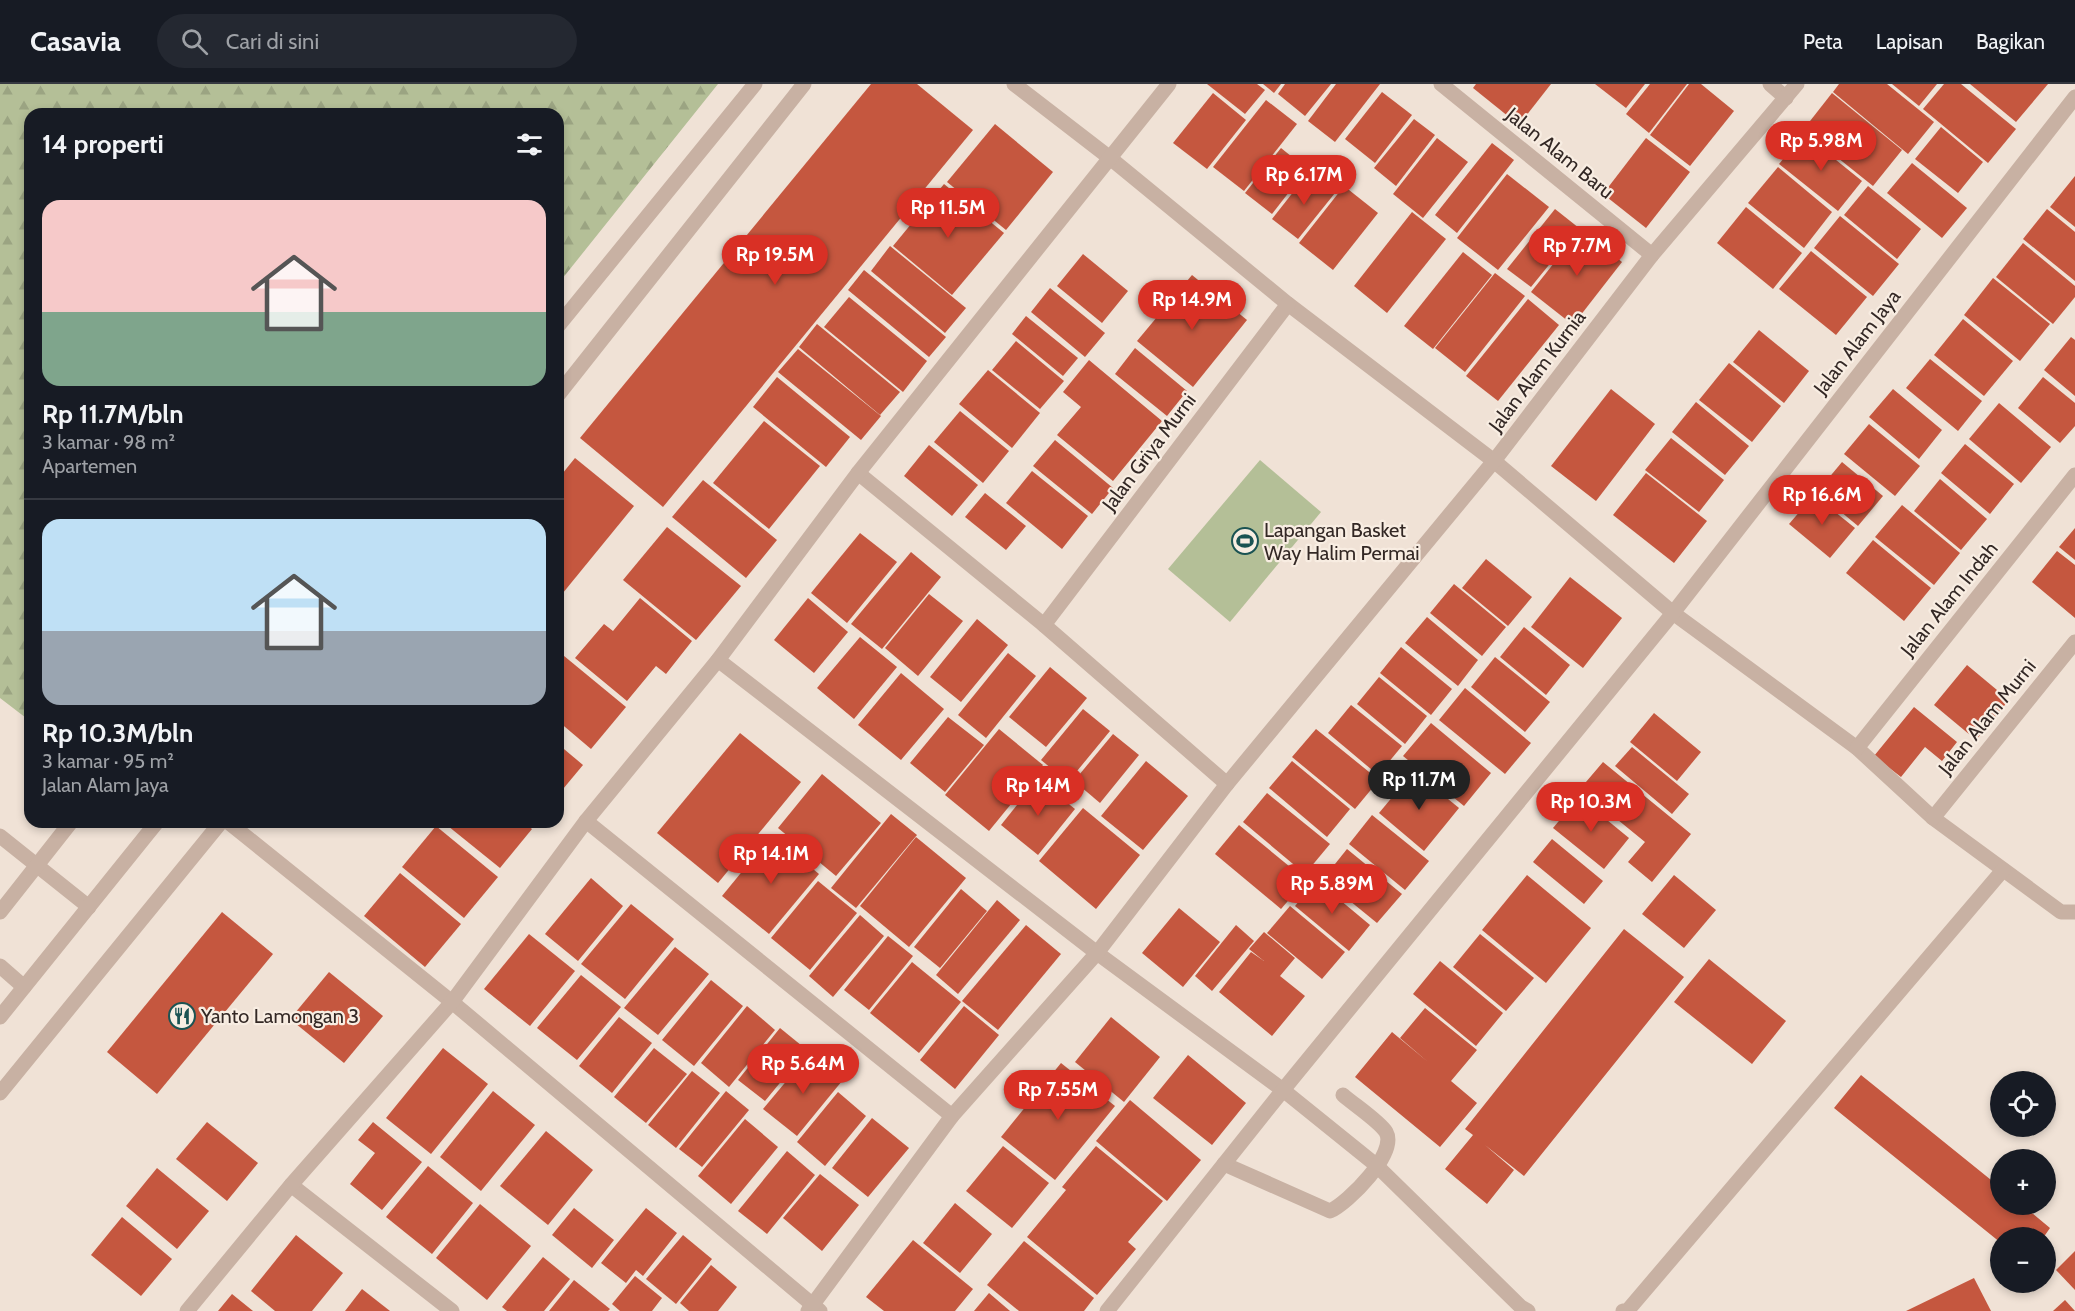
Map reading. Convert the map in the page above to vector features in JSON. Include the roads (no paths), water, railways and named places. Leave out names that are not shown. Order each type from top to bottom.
[{"type":"street","points":[[564,319],[754,84]]},
{"type":"street","points":[[564,387],[804,84]]},
{"type":"street","points":[[1014,84],[1110,158],[1288,304],[1494,461],[1673,613],[1857,748],[1933,818],[2003,870],[2068,912]]},
{"type":"street","points":[[187,1311],[291,1185],[452,1002],[586,821],[718,660],[858,473],[1169,84]]},
{"type":"street","name":"Jalan Alam Baru","points":[[1441,84],[1652,255]]},
{"type":"street","points":[[1770,84],[1786,98]]},
{"type":"street","name":"Jalan Alam Kurnia","points":[[814,1309],[952,1116],[1096,953],[1227,784],[1494,461],[1652,255],[1797,84]]},
{"type":"street","name":"Jalan Alam Jaya","points":[[1107,1311],[1283,1090],[1673,613],[2075,97]]},
{"type":"street","name":"Jalan Griya Murni","points":[[1044,625],[1288,304]]},
{"type":"street","points":[[858,473],[1044,625],[1227,784]]},
{"type":"street","name":"Jalan Alam Indah","points":[[1857,748],[2075,475]]},
{"type":"street","name":"Jalan Alam Murni","points":[[1933,818],[2075,642]]},
{"type":"street","points":[[718,660],[1096,953],[1283,1090],[1376,1165],[1521,1307],[1528,1311]]},
{"type":"street","points":[[586,821],[952,1116]]},
{"type":"street","points":[[0,912],[66,828]]},
{"type":"street","points":[[0,1017],[152,828]]},
{"type":"street","points":[[0,1093],[216,828]]},
{"type":"street","points":[[235,828],[452,1002],[814,1309]]},
{"type":"street","points":[[0,836],[89,907]]},
{"type":"street","points":[[1623,1311],[1628,1310],[2003,870]]},
{"type":"street","points":[[0,966],[24,987]]},
{"type":"street","points":[[1224,1164],[1330,1210],[1342,1205],[1357,1191],[1386,1153],[1389,1141],[1386,1131],[1342,1095]]},
{"type":"street","points":[[291,1185],[452,1311]]},
{"type":"place","name":"Lapangan Basket Way Halim Permai","points":[[1245,541]]},
{"type":"place","name":"Yanto Lamongan 3","points":[[182,1016]]}]
